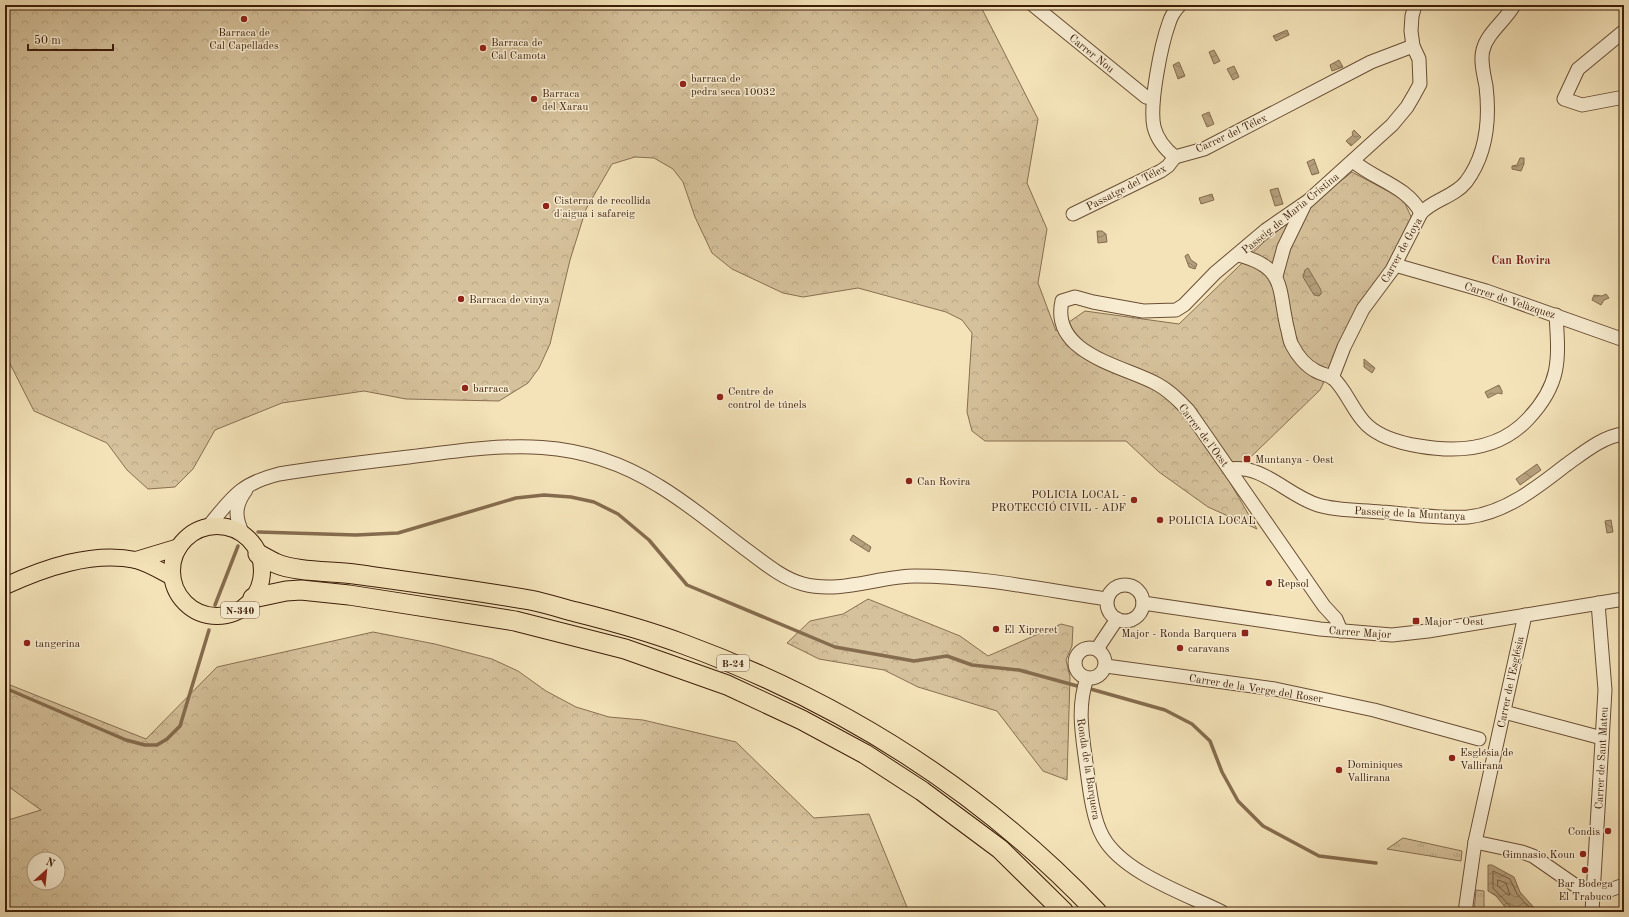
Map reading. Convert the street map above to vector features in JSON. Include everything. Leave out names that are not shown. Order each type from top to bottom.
[{"type":"highway","name":"B-24","points":[[258,554],[276,564],[290,567],[350,573],[533,601],[637,627],[728,661],[811,699],[875,734],[934,772],[1012,831],[1074,887],[1097,912]]},
{"type":"highway","name":"B-24","points":[[253,598],[286,591],[349,595],[514,621],[625,649],[727,685],[802,720],[851,746],[922,790],[1000,849],[1064,912]]},
{"type":"main road","name":"N-340","points":[[207,528],[226,528],[243,534],[253,544],[262,565],[262,577],[259,588],[253,598],[244,607],[233,614],[207,616],[195,611],[185,603],[176,591],[172,577],[173,562],[179,547],[191,535],[207,528]]},
{"type":"main road","name":"N-340","points":[[5,586],[63,564],[87,560],[136,560],[179,547]]},
{"type":"main road","name":"N-340","points":[[136,560],[172,577]]},
{"type":"street","name":"Carrer Nou","points":[[1033,5],[1146,97],[1153,98]]},
{"type":"street","points":[[1175,156],[1167,150],[1157,136],[1153,121],[1153,98],[1168,24],[1180,5]]},
{"type":"street","name":"Passeig de Maria Cristina","points":[[1062,301],[1075,297],[1143,311],[1176,310],[1192,298],[1216,273],[1266,230],[1308,201],[1392,125],[1407,107],[1414,95],[1420,84],[1419,59],[1413,46],[1412,16],[1415,5]]},
{"type":"street","name":"Carrer de Goya","points":[[1332,378],[1344,347],[1363,309],[1384,283],[1421,213],[1428,206],[1457,191],[1464,184],[1479,161],[1485,136],[1488,111],[1482,52],[1488,39],[1514,5]]},
{"type":"street","points":[[1624,31],[1578,69],[1564,99],[1582,105],[1624,97]]},
{"type":"street","name":"Carrer del Télex","points":[[1175,156],[1204,149],[1372,62],[1413,46]]},
{"type":"street","name":"Passatge del Télex","points":[[1073,214],[1161,171],[1168,166],[1175,156]]},
{"type":"street","points":[[1353,161],[1361,168],[1400,190],[1415,202],[1421,213]]},
{"type":"street","points":[[1308,201],[1300,212],[1284,247],[1276,276],[1283,299],[1291,344],[1301,358],[1315,371],[1332,378],[1345,393],[1358,415],[1367,425],[1384,437],[1413,446],[1445,450],[1479,447],[1494,442],[1514,432],[1535,412],[1548,395],[1556,373],[1556,315]]},
{"type":"street","points":[[1238,255],[1251,258],[1276,276]]},
{"type":"street","name":"Carrer de Velàzquez","points":[[1394,265],[1486,291],[1624,340]]},
{"type":"street","name":"Carrer de l'Oest","points":[[1062,301],[1060,319],[1072,340],[1094,357],[1157,384],[1172,393],[1188,410],[1324,606],[1336,619],[1341,631]]},
{"type":"street","name":"Passeig de la Muntanya","points":[[1230,469],[1243,468],[1252,470],[1301,498],[1326,507],[1426,516],[1469,516],[1508,504],[1531,491],[1582,454],[1605,440],[1624,434]]},
{"type":"street","name":"N-340","points":[[207,528],[238,491],[257,481],[279,474],[461,450],[516,445],[558,448],[602,458],[640,475],[678,499],[770,568],[801,584],[832,587],[900,577],[940,577],[1107,599]]},
{"type":"street","name":"N-340","points":[[243,534],[236,518],[236,510],[241,496],[249,486]]},
{"type":"street","points":[[1128,586],[1138,591],[1143,603],[1140,613],[1136,618],[1130,620],[1117,619],[1108,611],[1107,599],[1112,590],[1117,587],[1128,586]]},
{"type":"street","name":"Carrer Major","points":[[1143,603],[1320,629],[1392,635],[1624,599]]},
{"type":"street","name":"Carrer de Sant Mateu","points":[[1592,912],[1605,690],[1598,604]]},
{"type":"street","points":[[1320,629],[1324,606]]},
{"type":"street","name":"Carrer de l'Església","points":[[1465,912],[1487,741],[1504,712],[1525,615]]},
{"type":"street","points":[[1097,649],[1117,619]]},
{"type":"street","points":[[1087,648],[1097,649],[1104,655],[1106,666],[1100,676],[1087,678],[1078,673],[1075,663],[1078,654],[1087,648]]},
{"type":"street","name":"Carrer de la Verge del Roser","points":[[1106,666],[1275,689],[1405,718],[1487,741]]},
{"type":"street","name":"Ronda de la Barquera","points":[[1087,678],[1081,694],[1080,717],[1096,820],[1102,836],[1120,858],[1134,869],[1222,912]]},
{"type":"street","points":[[1504,712],[1602,738]]},
{"type":"street","points":[[1475,842],[1522,852],[1533,856],[1582,890],[1604,892],[1624,885]]},
{"type":"green space","points":[[5,5],[980,5],[1038,119],[1027,183],[1047,229],[1038,283],[1056,331],[1085,311],[1179,324],[1265,241],[1352,172],[1403,199],[1413,221],[1395,264],[1363,304],[1320,390],[1228,479],[1257,529],[1208,507],[1159,472],[1126,441],[985,441],[972,431],[967,412],[972,333],[962,320],[946,312],[858,288],[803,297],[783,293],[732,269],[712,253],[695,217],[683,182],[673,169],[654,158],[635,157],[612,164],[586,209],[570,260],[550,344],[539,368],[528,383],[499,401],[406,399],[364,391],[282,403],[215,430],[193,469],[175,487],[148,489],[127,470],[107,443],[34,411],[5,354]]},
{"type":"green space","points":[[868,599],[960,636],[988,656],[1061,624],[1073,627],[1072,646],[1066,660],[1070,677],[1067,780],[1043,771],[997,711],[918,687],[884,670],[819,659],[787,643],[810,621],[843,614]]},
{"type":"green space","points":[[373,632],[435,644],[492,659],[518,671],[546,691],[576,707],[609,717],[643,720],[736,742],[814,818],[869,814],[909,912],[5,912],[5,821],[41,810],[5,784],[5,683],[146,739],[217,667]]},
{"type":"green space","points":[[1403,838],[1462,851],[1461,861],[1387,849]]},
{"type":"green space","points":[[1476,890],[1484,891],[1484,912],[1474,912]]},
{"type":"water","points":[[1287,30],[1289,35],[1276,41],[1273,36]]},
{"type":"water","points":[[1214,50],[1220,61],[1214,64],[1209,52]]},
{"type":"water","points":[[1339,60],[1343,67],[1332,71],[1330,65]]},
{"type":"water","points":[[1179,62],[1185,76],[1178,79],[1173,65]]},
{"type":"water","points":[[1234,66],[1239,77],[1233,80],[1227,69]]},
{"type":"water","points":[[1209,112],[1214,124],[1207,127],[1202,115]]},
{"type":"water","points":[[1354,130],[1361,137],[1351,146],[1346,141],[1353,135],[1352,133]]},
{"type":"water","points":[[1520,158],[1524,158],[1524,164],[1521,171],[1512,169],[1512,166],[1517,165]]},
{"type":"water","points":[[1314,159],[1319,173],[1312,175],[1307,162]]},
{"type":"water","points":[[1278,188],[1283,204],[1275,206],[1270,190]]},
{"type":"water","points":[[1212,194],[1214,200],[1201,204],[1199,198]]},
{"type":"water","points":[[1097,231],[1102,231],[1106,234],[1107,242],[1098,243]]},
{"type":"water","points":[[1188,254],[1191,260],[1197,264],[1195,269],[1189,267],[1185,256]]},
{"type":"water","points":[[1308,268],[1321,290],[1321,294],[1319,296],[1314,295],[1303,277],[1305,270]]},
{"type":"water","points":[[1606,294],[1609,298],[1604,300],[1601,305],[1592,300],[1594,295],[1602,296]]},
{"type":"water","points":[[1364,359],[1375,368],[1372,373],[1364,367]]},
{"type":"water","points":[[1499,385],[1502,394],[1498,393],[1488,398],[1485,392]]},
{"type":"water","points":[[1537,464],[1541,470],[1520,485],[1516,479]]},
{"type":"water","points":[[1611,520],[1613,532],[1607,533],[1605,521]]},
{"type":"water","points":[[853,535],[871,547],[869,552],[850,540]]},
{"type":"water","points":[[1488,865],[1492,865],[1514,877],[1520,892],[1538,912],[1509,912],[1496,896],[1488,891]]},
{"type":"waterway","points":[[258,532],[356,535],[398,533],[516,498],[544,495],[571,497],[594,502],[618,514],[649,540],[687,585],[835,647],[914,661],[947,656],[972,665],[1019,670],[1081,687]]},
{"type":"waterway","points":[[215,605],[238,546]]},
{"type":"waterway","points":[[5,688],[126,740],[145,745],[157,745],[167,739],[180,726],[209,630]]},
{"type":"waterway","points":[[1087,688],[1165,710],[1192,724],[1210,741],[1222,772],[1238,801],[1263,826],[1319,856],[1376,863]]},
{"type":"place","name":"Barraca de Cal Capellades","points":[[244,19]]},
{"type":"place","name":"Barraca de Cal Camota","points":[[483,48]]},
{"type":"place","name":"barraca de pedra seca 10032","points":[[683,84]]},
{"type":"place","name":"Barraca del Xarau","points":[[534,99]]},
{"type":"place","name":"Cisterna de recollida d'aigua i safareig","points":[[546,206]]},
{"type":"place","name":"Barraca de vinya","points":[[461,299]]},
{"type":"place","name":"barraca","points":[[465,388]]},
{"type":"place","name":"Centre de control de túnels","points":[[720,397]]},
{"type":"place","name":"Muntanya - Oest","points":[[1247,459]]},
{"type":"place","name":"Can Rovira","points":[[909,481]]},
{"type":"place","name":"POLICIA LOCAL - PROTECCIÓ CIVIL - ADF","points":[[1134,500]]},
{"type":"place","name":"POLICIA LOCAL","points":[[1160,520]]},
{"type":"place","name":"Repsol","points":[[1269,583]]},
{"type":"place","name":"Major - Oest","points":[[1416,621]]},
{"type":"place","name":"El Xipreret","points":[[996,629]]},
{"type":"place","name":"Major - Ronda Barquera","points":[[1245,633]]},
{"type":"place","name":"tangerina","points":[[27,643]]},
{"type":"place","name":"caravans","points":[[1180,648]]},
{"type":"place","name":"Església de Vallirana","points":[[1452,758]]},
{"type":"place","name":"Dominiques Vallirana","points":[[1339,770]]},
{"type":"place","name":"Condis","points":[[1608,831]]},
{"type":"place","name":"Gimnasio Koun","points":[[1583,854]]},
{"type":"place","name":"Bar Bodega El Trabuco","points":[[1585,870]]},
{"type":"district","name":"Can Rovira","points":[[1521,260]]}]
